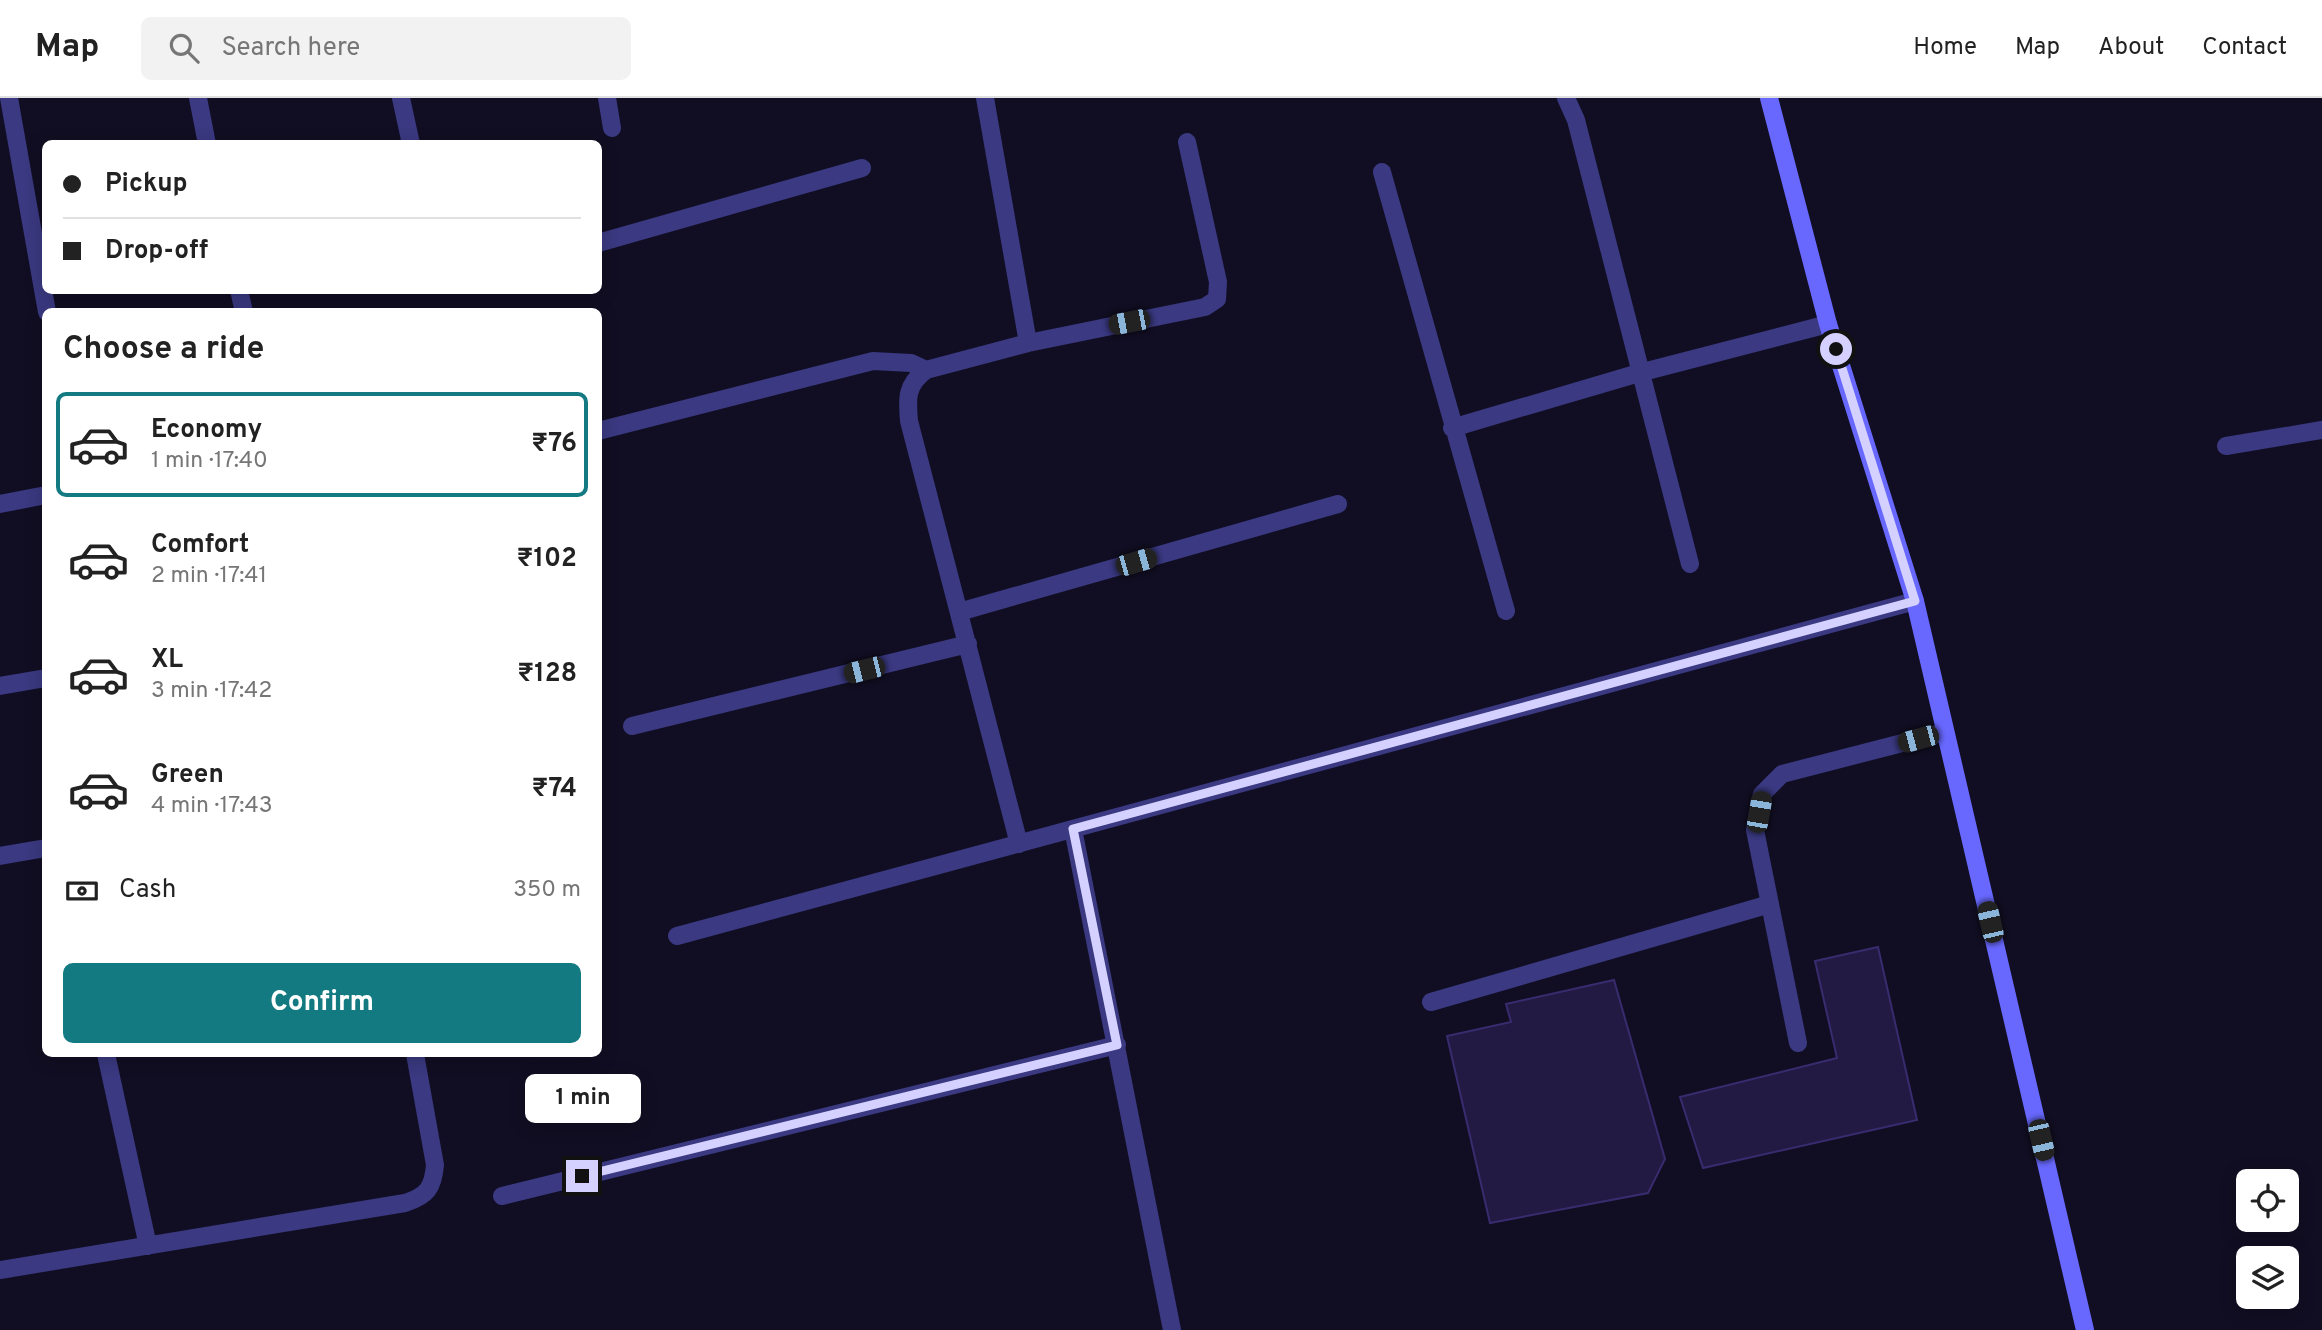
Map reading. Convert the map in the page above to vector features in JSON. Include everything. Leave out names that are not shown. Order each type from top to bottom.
[{"type":"main road","points":[[1769,98],[1791,173],[1828,324],[1915,601],[2085,1330]]},
{"type":"street","points":[[9,98],[42,284]]},
{"type":"street","points":[[198,98],[206,140]]},
{"type":"street","points":[[401,98],[410,140]]},
{"type":"street","points":[[607,98],[612,128]]},
{"type":"street","points":[[985,98],[1028,343]]},
{"type":"street","points":[[1566,98],[1576,120],[1690,564]]},
{"type":"street","points":[[1019,844],[909,421],[907,395],[914,380],[926,370],[1028,343],[1205,307],[1217,299],[1218,282],[1187,142]]},
{"type":"street","points":[[602,242],[862,168]]},
{"type":"street","points":[[1381,172],[1506,611]]},
{"type":"street","points":[[1452,428],[1639,373],[1828,324]]},
{"type":"street","points":[[602,430],[873,361],[911,363],[926,370]]},
{"type":"street","points":[[2226,446],[2322,429]]},
{"type":"street","points":[[0,504],[42,496]]},
{"type":"street","points":[[959,612],[1338,504]]},
{"type":"street","points":[[677,936],[1915,601]]},
{"type":"street","points":[[632,726],[968,644]]},
{"type":"street","points":[[0,686],[42,679]]},
{"type":"street","points":[[1798,1043],[1755,830],[1762,794],[1782,774],[1945,732]]},
{"type":"street","points":[[1073,829],[1172,1330]]},
{"type":"street","points":[[0,856],[42,849]]},
{"type":"street","points":[[1431,1002],[1770,904]]},
{"type":"street","points":[[502,1196],[1117,1045]]},
{"type":"street","points":[[107,1057],[148,1246]]},
{"type":"street","points":[[0,1270],[405,1203],[424,1197],[433,1182],[435,1166],[416,1057]]},
{"type":"building","points":[[1878,947],[1917,1120],[1703,1168],[1680,1097],[1837,1058],[1815,961]]},
{"type":"building","points":[[1614,980],[1665,1159],[1648,1193],[1490,1223],[1447,1036],[1511,1022],[1506,1004]]},
{"type":"route","points":[[582,1176],[1117,1045],[1073,829],[1915,601],[1836,349]]}]
